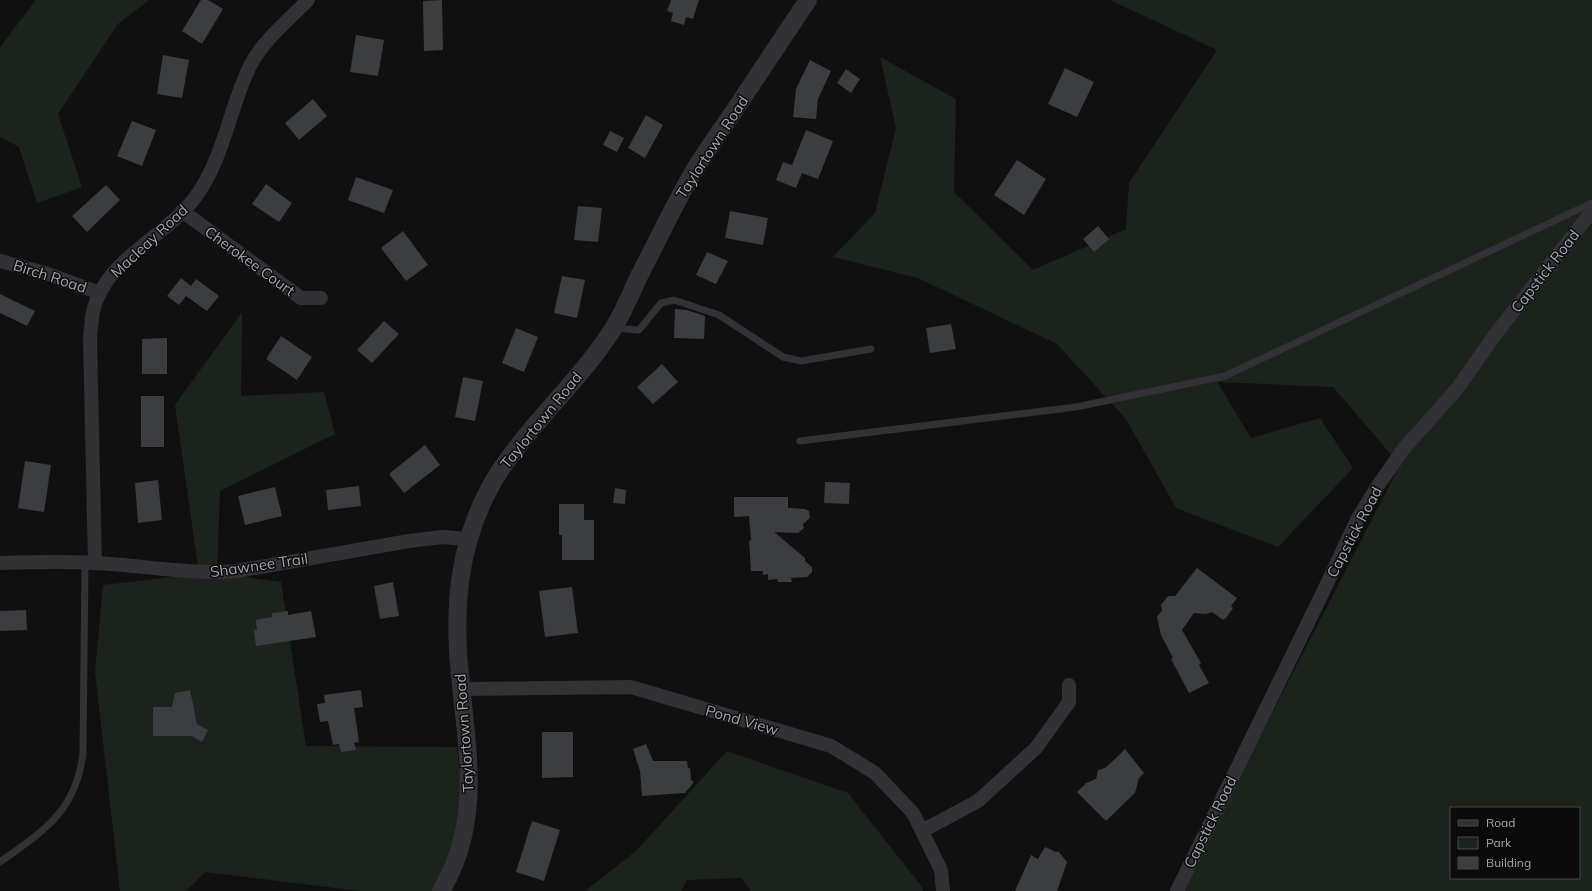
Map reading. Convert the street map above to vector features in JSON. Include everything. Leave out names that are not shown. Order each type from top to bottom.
[{"type":"street","name":"Macleay Road","points":[[90,562],[90,339],[93,312],[100,293],[110,278],[130,257],[182,211],[206,182],[249,68],[263,47],[308,0]]},
{"type":"street","name":"Taylortown Road","points":[[441,891],[457,860],[465,832],[468,812],[470,783],[458,653],[459,587],[469,539],[486,495],[501,469],[543,415],[598,351],[613,328],[672,210],[694,172],[808,0]]},
{"type":"street","name":"Cherokee Court","points":[[182,211],[301,298],[321,298]]},
{"type":"street","name":"Capstick Road","points":[[1177,891],[1324,590],[1339,555],[1357,520],[1377,487],[1405,447],[1456,389],[1497,332],[1592,211]]},
{"type":"street","name":"Birch Road","points":[[0,261],[45,273],[100,293]]},
{"type":"street","name":"Shawnee Trail","points":[[0,563],[90,562],[191,573],[213,573],[237,571],[409,541],[442,537],[469,539]]},
{"type":"street","points":[[922,831],[978,801],[1036,748],[1069,702],[1069,685]]},
{"type":"street","name":"Pond View","points":[[462,689],[631,687],[830,746],[875,773],[913,813],[941,870],[943,891]]},
{"type":"lane","points":[[800,441],[1076,407],[1224,376],[1592,203]]},
{"type":"lane","points":[[613,328],[639,330],[661,303],[674,300],[719,315],[783,357],[801,361],[870,349]]},
{"type":"lane","points":[[0,862],[34,838],[64,808],[74,791],[80,773],[90,562]]},
{"type":"green space","points":[[36,0],[149,0],[118,24],[58,114],[82,187],[37,203],[19,147],[0,137],[0,47]]},
{"type":"green space","points":[[1110,0],[1592,0],[1592,891],[1180,891],[1400,465],[1333,387],[1217,382],[1251,438],[1320,418],[1353,468],[1278,547],[1176,508],[1126,419],[1057,344],[918,278],[833,257],[875,213],[896,128],[880,57],[956,99],[954,192],[1033,270],[1126,229],[1129,183],[1217,50]]},
{"type":"green space","points":[[242,312],[241,396],[324,392],[335,434],[220,491],[217,573],[281,582],[306,746],[457,747],[464,825],[438,891],[360,891],[205,872],[186,891],[120,891],[95,672],[103,585],[199,574],[175,405]]},
{"type":"green space","points":[[727,751],[848,793],[922,887],[923,891],[751,891],[741,878],[687,880],[681,891],[585,891],[636,851]]},
{"type":"building","points":[[201,0],[208,0],[223,9],[202,44],[182,31]]},
{"type":"building","points":[[442,0],[443,50],[424,51],[423,1]]},
{"type":"building","points":[[671,0],[699,0],[693,19],[686,17],[684,25],[671,21],[673,13],[667,11]]},
{"type":"building","points":[[356,35],[384,40],[378,76],[350,72]]},
{"type":"building","points":[[163,55],[189,60],[182,98],[157,94]]},
{"type":"building","points":[[810,60],[831,71],[818,99],[816,119],[793,117],[796,89]]},
{"type":"building","points":[[1065,68],[1094,82],[1077,117],[1048,104]]},
{"type":"building","points":[[846,69],[860,79],[851,93],[837,83]]},
{"type":"building","points":[[313,99],[327,116],[299,140],[285,123]]},
{"type":"building","points":[[646,115],[663,125],[645,158],[628,148]]},
{"type":"building","points":[[132,121],[156,130],[142,166],[117,156]]},
{"type":"building","points":[[806,130],[833,141],[818,179],[802,173],[796,188],[776,180],[783,162],[792,165]]},
{"type":"building","points":[[610,131],[624,138],[617,152],[603,145]]},
{"type":"building","points":[[1017,160],[1046,179],[1024,215],[994,195]]},
{"type":"building","points":[[356,177],[393,190],[384,213],[348,200]]},
{"type":"building","points":[[266,184],[292,203],[279,222],[252,204]]},
{"type":"building","points":[[106,185],[120,200],[87,232],[72,216]]},
{"type":"building","points":[[578,206],[602,208],[598,242],[574,240]]},
{"type":"building","points":[[730,211],[768,218],[763,245],[725,238]]},
{"type":"building","points":[[1098,226],[1109,239],[1094,252],[1083,239]]},
{"type":"building","points":[[403,231],[428,265],[406,281],[381,248]]},
{"type":"building","points":[[707,252],[728,261],[716,284],[696,275]]},
{"type":"building","points":[[562,276],[585,280],[577,318],[554,313]]},
{"type":"building","points":[[181,278],[191,286],[196,279],[219,296],[207,311],[186,296],[179,305],[167,296]]},
{"type":"building","points":[[0,294],[35,311],[27,326],[0,313]]},
{"type":"building","points":[[675,309],[687,310],[705,316],[704,339],[674,338]]},
{"type":"building","points":[[384,321],[399,334],[372,363],[357,350]]},
{"type":"building","points":[[951,324],[956,349],[930,353],[926,328]]},
{"type":"building","points":[[516,328],[538,337],[524,372],[502,363]]},
{"type":"building","points":[[281,336],[312,357],[297,380],[266,359]]},
{"type":"building","points":[[167,338],[167,374],[142,374],[142,339]]},
{"type":"building","points":[[662,364],[678,382],[653,404],[637,387]]},
{"type":"building","points":[[463,377],[483,381],[475,421],[455,417]]},
{"type":"building","points":[[141,396],[164,396],[164,447],[141,447]]},
{"type":"building","points":[[425,445],[440,465],[404,493],[389,474]]},
{"type":"building","points":[[25,461],[51,465],[44,512],[18,508]]},
{"type":"building","points":[[158,480],[162,520],[138,523],[135,483]]},
{"type":"building","points":[[825,482],[850,483],[849,504],[824,503]]},
{"type":"building","points":[[359,486],[361,506],[328,510],[326,490]]},
{"type":"building","points":[[275,487],[282,516],[245,525],[238,496]]},
{"type":"building","points":[[615,488],[626,490],[625,504],[613,503]]},
{"type":"building","points":[[734,497],[788,497],[788,508],[805,509],[809,511],[810,518],[803,524],[804,528],[798,533],[774,532],[805,558],[805,561],[812,567],[812,572],[807,577],[791,578],[792,582],[778,582],[777,579],[768,580],[768,574],[763,575],[763,571],[751,571],[749,516],[734,517]]},
{"type":"building","points":[[559,504],[584,504],[584,520],[594,520],[594,560],[562,560],[562,535],[559,535]]},
{"type":"building","points":[[1197,568],[1237,598],[1231,606],[1233,608],[1223,620],[1212,612],[1206,614],[1194,613],[1182,630],[1201,663],[1199,665],[1209,683],[1189,693],[1171,659],[1173,658],[1161,635],[1157,617],[1162,610],[1161,605],[1168,596],[1175,596]]},
{"type":"building","points":[[393,582],[399,616],[380,619],[374,586]]},
{"type":"building","points":[[572,587],[578,633],[545,637],[539,591]]},
{"type":"building","points":[[26,610],[27,630],[0,631],[0,611]]},
{"type":"building","points":[[288,611],[288,615],[311,611],[316,637],[256,646],[254,630],[257,630],[256,620],[272,617],[272,613]]},
{"type":"building","points":[[190,690],[197,724],[208,730],[202,742],[192,736],[153,736],[153,707],[172,707],[175,693]]},
{"type":"building","points":[[361,690],[363,707],[354,708],[359,742],[354,743],[356,750],[341,752],[339,744],[333,745],[328,721],[320,722],[317,704],[325,703],[324,695]]},
{"type":"building","points":[[542,732],[573,732],[573,777],[542,778]]},
{"type":"building","points":[[646,744],[653,761],[687,761],[688,768],[690,768],[691,780],[694,782],[685,793],[642,796],[640,771],[633,749]]},
{"type":"building","points":[[1125,749],[1144,773],[1139,778],[1135,793],[1106,821],[1077,792],[1086,783],[1096,779],[1098,770],[1105,768]]},
{"type":"building","points":[[532,821],[560,830],[544,881],[516,872]]},
{"type":"building","points":[[1045,847],[1056,852],[1058,851],[1067,862],[1057,891],[1015,891],[1031,855],[1038,859]]}]
